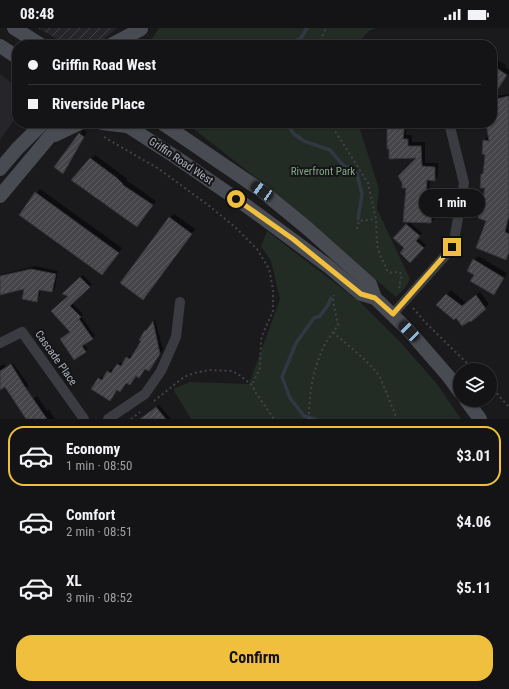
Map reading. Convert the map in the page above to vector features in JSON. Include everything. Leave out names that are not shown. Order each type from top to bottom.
[{"type":"main road","points":[[14,28],[34,40]]},
{"type":"main road","points":[[120,40],[141,28]]},
{"type":"main road","points":[[128,40],[141,28]]},
{"type":"main road","points":[[137,40],[141,28]]},
{"type":"main road","points":[[0,46],[12,54]]},
{"type":"main road","points":[[17,149],[29,128]]},
{"type":"main road","points":[[0,169],[38,128]]},
{"type":"main road","points":[[0,196],[58,128]]},
{"type":"main road","points":[[51,137],[70,128]]},
{"type":"main road","name":"Griffin Road West","points":[[131,128],[248,207],[299,244],[361,294],[375,298],[393,314],[453,382]]},
{"type":"main road","name":"Griffin Road West","points":[[170,128],[262,191],[307,228],[370,284],[375,298]]},
{"type":"main road","points":[[175,128],[183,136]]},
{"type":"main road","points":[[471,407],[480,419]]},
{"type":"street","points":[[393,314],[452,247],[464,183],[450,128]]},
{"type":"street","points":[[108,419],[145,394],[161,371],[176,337],[180,302]]},
{"type":"street","name":"Cascade Place","points":[[0,343],[22,332],[84,419]]},
{"type":"path","points":[[320,40],[326,28]]},
{"type":"path","points":[[333,128],[368,183],[376,219],[377,245],[380,255],[388,272],[391,273],[397,271],[402,275],[399,286],[400,289]]},
{"type":"path","points":[[116,143],[159,169],[235,227],[257,249],[269,269],[273,289],[273,311],[261,340],[260,368],[252,385]]},
{"type":"path","points":[[357,229],[359,221],[376,219]]},
{"type":"path","points":[[309,419],[312,381],[315,368],[324,347],[338,325],[333,301],[334,295]]},
{"type":"path","points":[[416,310],[433,331],[467,363]]},
{"type":"path","points":[[333,332],[376,371],[380,377],[397,419]]},
{"type":"path","points":[[150,403],[184,377],[194,372],[210,370],[232,371],[252,385],[274,419]]},
{"type":"path","points":[[497,394],[509,407]]},
{"type":"path","points":[[131,419],[142,410]]},
{"type":"shaded area","points":[[38,28],[117,28],[103,40],[58,40]]},
{"type":"shaded area","points":[[0,74],[12,83],[12,123],[0,140]]},
{"type":"green space","points":[[159,28],[376,28],[369,31],[361,40],[151,40]]},
{"type":"green space","name":"Riverfront Park","points":[[192,128],[360,128],[379,189],[377,209],[410,279],[405,288],[396,297],[278,195]]},
{"type":"green space","points":[[267,231],[360,302],[401,343],[437,384],[461,419],[191,419],[173,389],[190,382],[249,384],[280,299],[271,261],[261,246]]},
{"type":"building","points":[[497,68],[507,75],[497,90]]},
{"type":"building","points":[[509,96],[509,215],[505,232],[509,234],[509,252],[506,260],[476,248],[486,221],[478,218],[485,188],[480,188],[485,155],[482,154],[483,140],[489,141],[487,128],[497,128],[497,99]]},
{"type":"building","points":[[387,128],[404,128],[403,139],[408,139],[408,146],[421,146],[422,166],[435,167],[435,181],[427,180],[426,201],[428,201],[427,209],[432,209],[431,223],[403,222],[406,188],[402,188],[402,183],[398,176],[416,158],[389,159],[389,149],[387,149]]},
{"type":"building","points":[[79,133],[84,137],[63,174],[54,167]]},
{"type":"building","points":[[90,158],[117,178],[123,185],[153,205],[137,227],[71,180]]},
{"type":"building","points":[[35,192],[119,253],[102,275],[19,215]]},
{"type":"building","points":[[169,217],[192,234],[143,300],[120,283]]},
{"type":"building","points":[[406,224],[420,236],[416,241],[424,248],[410,263],[400,253],[404,248],[393,238]]},
{"type":"building","points":[[473,259],[504,278],[494,295],[470,281],[474,275],[467,271]]},
{"type":"building","points":[[31,269],[56,274],[52,292],[39,290],[37,302],[22,299],[24,289],[0,295],[0,276]]},
{"type":"building","points":[[80,277],[90,287],[70,306],[81,317],[79,319],[93,339],[82,346],[86,352],[74,360],[60,339],[70,332],[51,311],[68,296],[62,294]]},
{"type":"building","points":[[446,294],[462,306],[476,295],[486,309],[471,322],[470,321],[462,326],[456,318],[454,320],[436,305]]},
{"type":"building","points":[[153,321],[160,354],[149,371],[145,369],[139,378],[136,376],[130,385],[126,383],[120,392],[117,390],[110,401],[91,389],[98,378],[102,380],[107,371],[111,373],[117,364],[121,366],[126,357],[130,359],[141,341],[139,340],[145,330],[146,331]]},
{"type":"building","points":[[11,364],[47,419],[26,419],[5,387],[0,390],[0,371]]},
{"type":"building","points":[[156,407],[166,419],[140,419]]},
{"type":"waterway","points":[[297,40],[301,38],[307,28]]},
{"type":"waterway","points":[[290,128],[294,134],[304,141],[330,150],[342,164],[357,174],[362,194],[358,219]]},
{"type":"waterway","points":[[315,419],[304,416],[290,398],[282,377],[296,343],[314,318],[320,316],[331,298]]},
{"type":"route","points":[[236,199],[293,239],[361,294],[375,298],[393,314],[452,247]]}]
